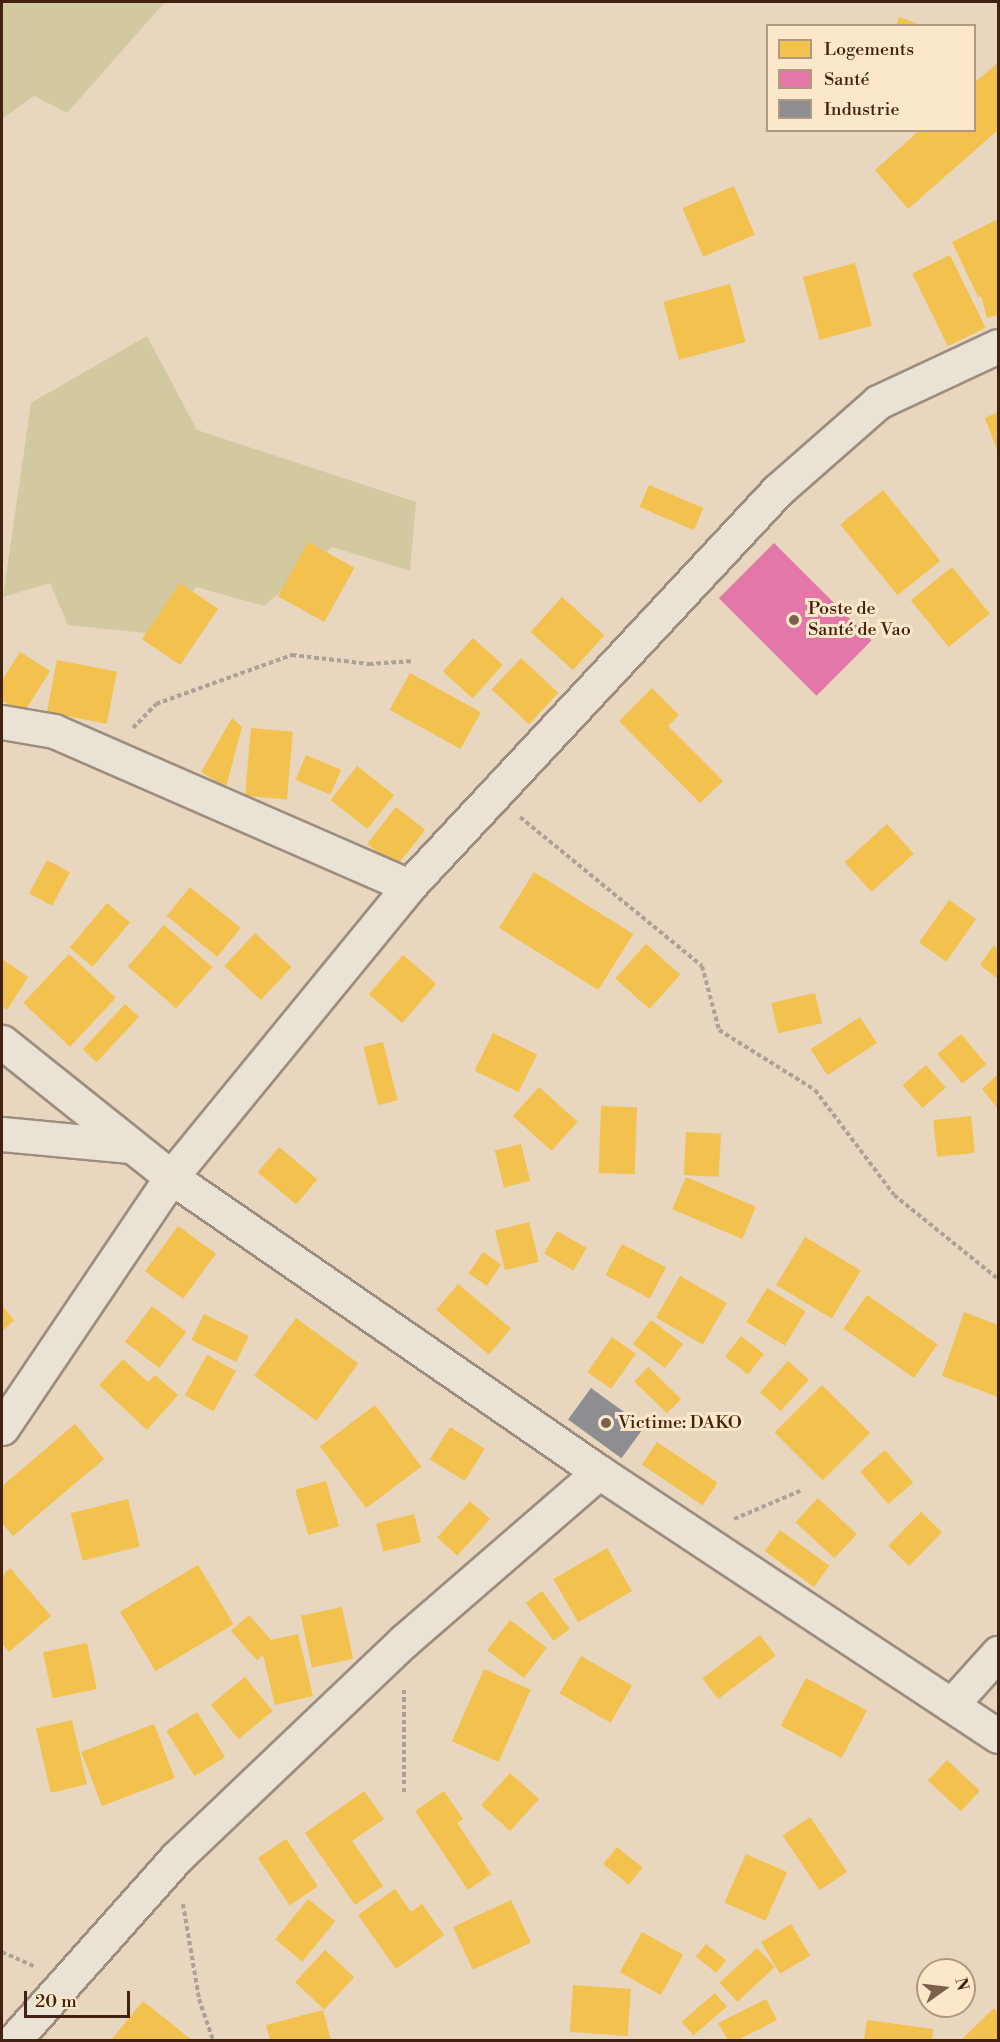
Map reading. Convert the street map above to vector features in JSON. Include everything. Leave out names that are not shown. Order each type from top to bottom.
[{"type":"street","points":[[2,1428],[171,1177],[409,886],[778,490],[878,402],[999,346]]},
{"type":"street","points":[[2,722],[54,731],[409,886]]},
{"type":"street","points":[[2,1042],[171,1177],[598,1472],[999,1737]]},
{"type":"street","points":[[2,1134],[130,1146]]},
{"type":"street","points":[[14,2040],[176,1858],[404,1641],[598,1472]]},
{"type":"street","points":[[952,1704],[999,1653]]},
{"type":"path","points":[[108,755],[156,704],[292,655],[369,664],[414,661]]},
{"type":"path","points":[[494,795],[702,966],[719,1030],[815,1090],[894,1195],[999,1279]]},
{"type":"path","points":[[695,1535],[800,1491]]},
{"type":"path","points":[[404,1641],[404,1792]]},
{"type":"path","points":[[176,1858],[199,1999],[213,2040]]},
{"type":"shaded area","points":[[2,2],[165,2],[67,113],[34,96],[2,119]]},
{"type":"shaded area","points":[[147,336],[197,430],[416,502],[410,571],[332,547],[264,606],[196,587],[156,634],[68,625],[50,583],[3,597],[31,403]]},
{"type":"building: Logements","points":[[899,17],[918,24],[897,24]]},
{"type":"building: Logements","points":[[998,63],[998,130],[908,209],[875,170],[918,132],[976,132],[976,81]]},
{"type":"building: Logements","points":[[734,186],[755,235],[703,257],[682,208]]},
{"type":"building: Logements","points":[[998,219],[998,315],[987,318],[981,296],[978,297],[952,242]]},
{"type":"building: Logements","points":[[950,255],[986,328],[948,346],[912,273]]},
{"type":"building: Logements","points":[[855,263],[872,326],[820,340],[803,277]]},
{"type":"building: Logements","points":[[730,284],[746,342],[679,360],[663,302]]},
{"type":"building: Logements","points":[[998,412],[998,453],[985,418]]},
{"type":"building: Logements","points":[[649,485],[703,508],[694,530],[640,507]]},
{"type":"building: Logements","points":[[883,490],[940,561],[898,595],[840,525]]},
{"type":"building: Logements","points":[[308,542],[354,568],[324,622],[278,596]]},
{"type":"building: Logements","points":[[952,567],[990,614],[949,647],[911,600]]},
{"type":"building: Logements","points":[[180,583],[218,609],[180,665],[142,639]]},
{"type":"building: Logements","points":[[562,597],[604,635],[573,670],[531,632]]},
{"type":"building: Logements","points":[[473,638],[503,665],[473,698],[443,671]]},
{"type":"building: Logements","points":[[20,652],[50,671],[23,714],[2,700],[2,680]]},
{"type":"building: Logements","points":[[521,658],[558,693],[529,724],[492,689]]},
{"type":"building: Logements","points":[[57,660],[117,672],[107,724],[47,712]]},
{"type":"building: Logements","points":[[410,673],[481,712],[460,749],[390,710]]},
{"type":"building: Logements","points":[[652,688],[679,715],[668,726],[723,781],[700,803],[619,721]]},
{"type":"building: Logements","points":[[232,718],[242,727],[226,787],[201,772]]},
{"type":"building: Logements","points":[[251,728],[293,732],[287,799],[245,796]]},
{"type":"building: Logements","points":[[306,755],[341,770],[330,795],[295,780]]},
{"type":"building: Logements","points":[[357,766],[394,795],[368,829],[331,800]]},
{"type":"building: Logements","points":[[396,807],[425,830],[396,867],[367,844]]},
{"type":"building: Logements","points":[[887,824],[914,854],[871,892],[845,862]]},
{"type":"building: Logements","points":[[47,860],[70,872],[52,906],[29,894]]},
{"type":"building: Logements","points":[[534,872],[633,934],[598,990],[499,928]]},
{"type":"building: Logements","points":[[190,887],[241,928],[217,957],[167,916]]},
{"type":"building: Logements","points":[[949,900],[976,919],[946,962],[919,943]]},
{"type":"building: Logements","points":[[107,903],[130,922],[93,967],[70,947]]},
{"type":"building: Logements","points":[[164,925],[212,967],[176,1008],[128,967]]},
{"type":"building: Logements","points":[[255,933],[292,967],[261,1000],[224,966]]},
{"type":"building: Logements","points":[[646,944],[680,975],[649,1009],[615,978]]},
{"type":"building: Logements","points":[[994,945],[998,949],[998,979],[980,965]]},
{"type":"building: Logements","points":[[69,954],[116,998],[70,1047],[23,1003]]},
{"type":"building: Logements","points":[[403,955],[436,984],[402,1023],[369,994]]},
{"type":"building: Logements","points":[[2,959],[28,977],[7,1010],[2,1006]]},
{"type":"building: Logements","points":[[815,993],[822,1023],[778,1033],[771,1003]]},
{"type":"building: Logements","points":[[125,1004],[139,1017],[97,1062],[83,1049]]},
{"type":"building: Logements","points":[[860,1017],[877,1043],[827,1075],[811,1049]]},
{"type":"building: Logements","points":[[493,1033],[537,1054],[519,1092],[475,1071]]},
{"type":"building: Logements","points":[[961,1034],[986,1064],[962,1084],[937,1054]]},
{"type":"building: Logements","points":[[383,1042],[398,1100],[378,1105],[364,1047]]},
{"type":"building: Logements","points":[[926,1065],[946,1088],[922,1108],[903,1085]]},
{"type":"building: Logements","points":[[998,1074],[998,1109],[982,1089]]},
{"type":"building: Logements","points":[[539,1087],[578,1122],[552,1151],[513,1116]]},
{"type":"building: Logements","points":[[601,1106],[637,1107],[635,1174],[599,1173]]},
{"type":"building: Logements","points":[[971,1116],[975,1153],[937,1157],[933,1120]]},
{"type":"building: Logements","points":[[686,1132],[721,1134],[719,1177],[684,1175]]},
{"type":"building: Logements","points":[[521,1144],[530,1181],[504,1187],[495,1151]]},
{"type":"building: Logements","points":[[279,1147],[317,1179],[296,1204],[258,1172]]},
{"type":"building: Logements","points":[[686,1177],[756,1207],[742,1239],[672,1209]]},
{"type":"building: Logements","points":[[529,1222],[539,1262],[505,1270],[495,1230]]},
{"type":"building: Logements","points":[[178,1226],[216,1254],[183,1299],[145,1271]]},
{"type":"building: Logements","points":[[557,1231],[586,1248],[573,1271],[544,1254]]},
{"type":"building: Logements","points":[[805,1237],[861,1270],[832,1318],[776,1285]]},
{"type":"building: Logements","points":[[622,1244],[666,1267],[650,1298],[606,1275]]},
{"type":"building: Logements","points":[[483,1252],[501,1264],[487,1286],[468,1274]]},
{"type":"building: Logements","points":[[680,1276],[727,1303],[703,1345],[656,1318]]},
{"type":"building: Logements","points":[[458,1284],[511,1328],[489,1354],[436,1310]]},
{"type":"building: Logements","points":[[767,1288],[806,1311],[785,1345],[746,1322]]},
{"type":"building: Logements","points":[[867,1295],[937,1344],[914,1378],[843,1329]]},
{"type":"building: Logements","points":[[2,1306],[14,1320],[2,1332]]},
{"type":"building: Logements","points":[[152,1306],[186,1332],[159,1368],[125,1342]]},
{"type":"building: Logements","points":[[964,1312],[998,1325],[998,1397],[942,1376]]},
{"type":"building: Logements","points":[[204,1314],[249,1336],[236,1362],[191,1340]]},
{"type":"building: Logements","points":[[296,1318],[358,1363],[317,1421],[254,1375]]},
{"type":"building: Logements","points":[[651,1320],[683,1344],[665,1368],[633,1344]]},
{"type":"building: Logements","points":[[741,1336],[764,1354],[748,1374],[725,1356]]},
{"type":"building: Logements","points":[[612,1337],[636,1354],[611,1389],[587,1372]]},
{"type":"building: Logements","points":[[207,1355],[236,1371],[214,1411],[185,1395]]},
{"type":"building: Logements","points":[[123,1359],[148,1382],[155,1375],[178,1395],[147,1430],[99,1385]]},
{"type":"building: Logements","points":[[788,1361],[809,1380],[781,1411],[760,1392]]},
{"type":"building: Logements","points":[[648,1367],[681,1399],[667,1413],[634,1381]]},
{"type":"building: Logements","points":[[822,1385],[870,1433],[823,1480],[775,1432]]},
{"type":"building: Logements","points":[[375,1405],[421,1466],[366,1508],[320,1447]]},
{"type":"building: Logements","points":[[75,1424],[104,1459],[13,1536],[2,1523],[2,1486]]},
{"type":"building: Logements","points":[[450,1427],[485,1449],[465,1481],[430,1459]]},
{"type":"building: Logements","points":[[657,1442],[718,1483],[702,1505],[642,1464]]},
{"type":"building: Logements","points":[[885,1450],[913,1482],[888,1504],[860,1472]]},
{"type":"building: Logements","points":[[326,1481],[339,1526],[308,1535],[295,1490]]},
{"type":"building: Logements","points":[[818,1498],[857,1534],[834,1558],[795,1522]]},
{"type":"building: Logements","points":[[128,1499],[140,1547],[83,1561],[71,1513]]},
{"type":"building: Logements","points":[[470,1501],[490,1519],[457,1555],[437,1537]]},
{"type":"building: Logements","points":[[921,1512],[942,1532],[909,1566],[888,1546]]},
{"type":"building: Logements","points":[[414,1514],[421,1542],[383,1552],[376,1523]]},
{"type":"building: Logements","points":[[780,1530],[829,1566],[814,1587],[765,1551]]},
{"type":"building: Logements","points":[[607,1548],[632,1591],[578,1622],[553,1579]]},
{"type":"building: Logements","points":[[198,1565],[234,1624],[156,1671],[120,1612]]},
{"type":"building: Logements","points":[[10,1568],[51,1616],[9,1652],[2,1643],[2,1576]]},
{"type":"building: Logements","points":[[542,1591],[570,1629],[553,1641],[526,1603]]},
{"type":"building: Logements","points":[[342,1607],[353,1659],[312,1668],[301,1616]]},
{"type":"building: Logements","points":[[249,1615],[271,1640],[298,1634],[313,1696],[275,1705],[263,1655],[257,1660],[231,1631]]},
{"type":"building: Logements","points":[[510,1620],[547,1648],[524,1678],[487,1650]]},
{"type":"building: Logements","points":[[760,1635],[776,1656],[718,1699],[702,1678]]},
{"type":"building: Logements","points":[[87,1643],[97,1689],[53,1698],[43,1652]]},
{"type":"building: Logements","points":[[581,1656],[632,1686],[611,1723],[560,1693]]},
{"type":"building: Logements","points":[[484,1669],[531,1690],[498,1762],[452,1741]]},
{"type":"building: Logements","points":[[245,1677],[273,1711],[238,1739],[211,1705]]},
{"type":"building: Logements","points":[[806,1678],[867,1710],[842,1758],[781,1726]]},
{"type":"building: Logements","points":[[197,1712],[225,1757],[195,1776],[166,1731]]},
{"type":"building: Logements","points":[[72,1720],[87,1784],[51,1793],[36,1728]]},
{"type":"building: Logements","points":[[154,1724],[175,1778],[102,1806],[81,1752]]},
{"type":"building: Logements","points":[[947,1760],[980,1791],[961,1811],[928,1780]]},
{"type":"building: Logements","points":[[510,1773],[539,1799],[510,1831],[481,1805]]},
{"type":"building: Logements","points":[[364,1791],[384,1819],[352,1841],[383,1886],[355,1905],[305,1833]]},
{"type":"building: Logements","points":[[444,1791],[463,1819],[457,1823],[491,1874],[468,1890],[415,1811]]},
{"type":"building: Logements","points":[[810,1817],[847,1872],[820,1890],[783,1835]]},
{"type":"building: Logements","points":[[286,1839],[318,1886],[290,1905],[258,1858]]},
{"type":"building: Logements","points":[[617,1847],[643,1868],[629,1885],[603,1864]]},
{"type":"building: Logements","points":[[746,1854],[787,1872],[766,1921],[724,1902]]},
{"type":"building: Logements","points":[[395,1889],[411,1912],[422,1904],[444,1935],[396,1969],[358,1915]]},
{"type":"building: Logements","points":[[308,1899],[335,1921],[302,1961],[275,1939]]},
{"type":"building: Logements","points":[[511,1900],[531,1943],[473,1970],[453,1927]]},
{"type":"building: Logements","points":[[791,1924],[810,1956],[780,1974],[761,1942]]},
{"type":"building: Logements","points":[[642,1932],[683,1955],[661,1995],[620,1972]]},
{"type":"building: Logements","points":[[706,1944],[726,1960],[716,1973],[696,1956]]},
{"type":"building: Logements","points":[[757,1948],[775,1967],[737,2002],[720,1983]]},
{"type":"building: Logements","points":[[325,1950],[354,1977],[324,2009],[295,1982]]},
{"type":"building: Logements","points":[[573,1985],[631,1989],[628,2036],[570,2032]]},
{"type":"building: Logements","points":[[715,1993],[727,2007],[694,2035],[682,2022]]},
{"type":"building: Logements","points":[[766,1999],[777,2020],[738,2040],[728,2040],[718,2023]]},
{"type":"building: Logements","points":[[143,2001],[192,2040],[111,2040]]},
{"type":"building: Logements","points":[[994,2008],[998,2013],[998,2040],[961,2040]]},
{"type":"building: Logements","points":[[323,2010],[331,2040],[270,2040],[266,2025]]},
{"type":"building: Logements","points":[[867,2020],[933,2029],[932,2040],[864,2040]]},
{"type":"building: Santé","points":[[774,543],[872,641],[816,696],[719,598]]},
{"type":"building: Industrie","name":"Victime: DAKO","points":[[591,1388],[644,1427],[621,1458],[568,1420]]},
{"type":"place","name":"Poste de Santé de Vao","points":[[794,620]]},
{"type":"place","name":"Victime: DAKO","points":[[606,1423]]}]
